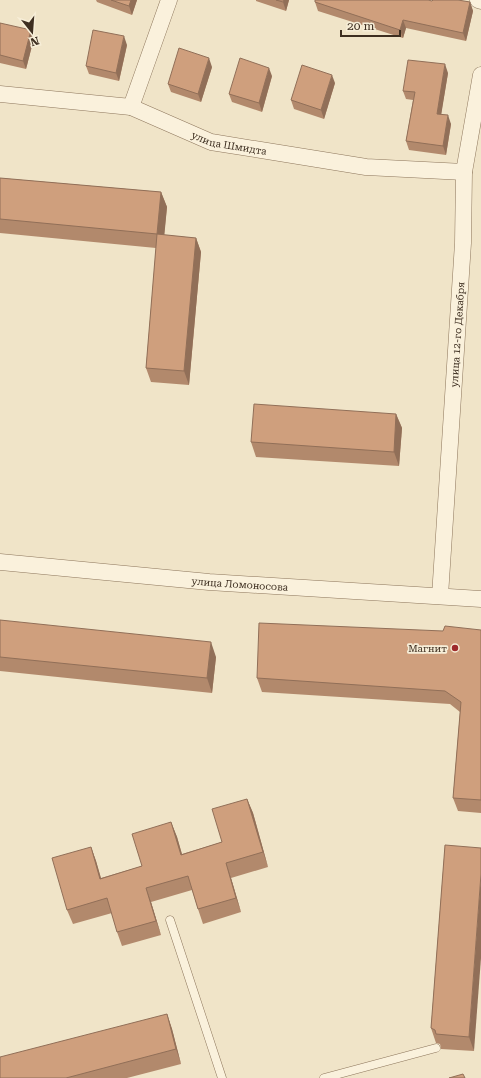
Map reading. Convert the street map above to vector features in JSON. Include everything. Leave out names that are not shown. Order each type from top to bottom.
[{"type":"street","points":[[131,106],[169,0]]},
{"type":"street","name":"улица 12-го Декабря","points":[[440,596],[464,243],[464,172],[481,75]]},
{"type":"street","name":"улица Шмидта","points":[[0,94],[131,106],[211,142],[366,167],[464,172]]},
{"type":"street","name":"улица Ломоносова","points":[[0,562],[209,582],[481,599]]},
{"type":"lane","points":[[170,920],[222,1078]]},
{"type":"lane","points":[[324,1078],[436,1048]]},
{"type":"building","points":[[111,0],[131,0],[129,6]]},
{"type":"building","points":[[315,0],[458,0],[470,2],[463,33],[403,20],[400,30],[315,2]]},
{"type":"building","points":[[0,23],[31,30],[23,61],[0,55]]},
{"type":"building","points":[[93,30],[124,36],[116,73],[86,66]]},
{"type":"building","points":[[179,48],[209,58],[198,94],[168,84]]},
{"type":"building","points":[[240,58],[269,68],[259,103],[229,94]]},
{"type":"building","points":[[408,60],[445,64],[437,114],[448,115],[443,146],[406,141],[415,92],[403,91]]},
{"type":"building","points":[[302,65],[332,75],[321,110],[291,100]]},
{"type":"building","points":[[0,178],[161,192],[157,234],[0,219]]},
{"type":"building","points":[[157,234],[196,238],[184,371],[146,368]]},
{"type":"building","points":[[254,404],[396,414],[394,452],[251,442]]},
{"type":"building","points":[[0,620],[211,642],[207,678],[0,657]]},
{"type":"building","points":[[259,623],[443,631],[445,626],[481,630],[481,800],[453,798],[461,702],[445,691],[257,678]]},
{"type":"building","points":[[247,799],[263,852],[226,863],[236,898],[198,909],[188,876],[146,888],[156,921],[117,932],[107,898],[67,910],[52,858],[91,847],[100,879],[142,866],[132,834],[171,822],[181,855],[222,842],[212,809]]},
{"type":"building","points":[[445,845],[481,848],[481,874],[469,1037],[436,1034],[435,1030],[431,1028]]},
{"type":"building","points":[[167,1014],[176,1049],[66,1078],[0,1078],[0,1057]]},
{"type":"building","points":[[463,1074],[465,1078],[449,1078]]},
{"type":"place","name":"Магнит","points":[[455,648]]}]
